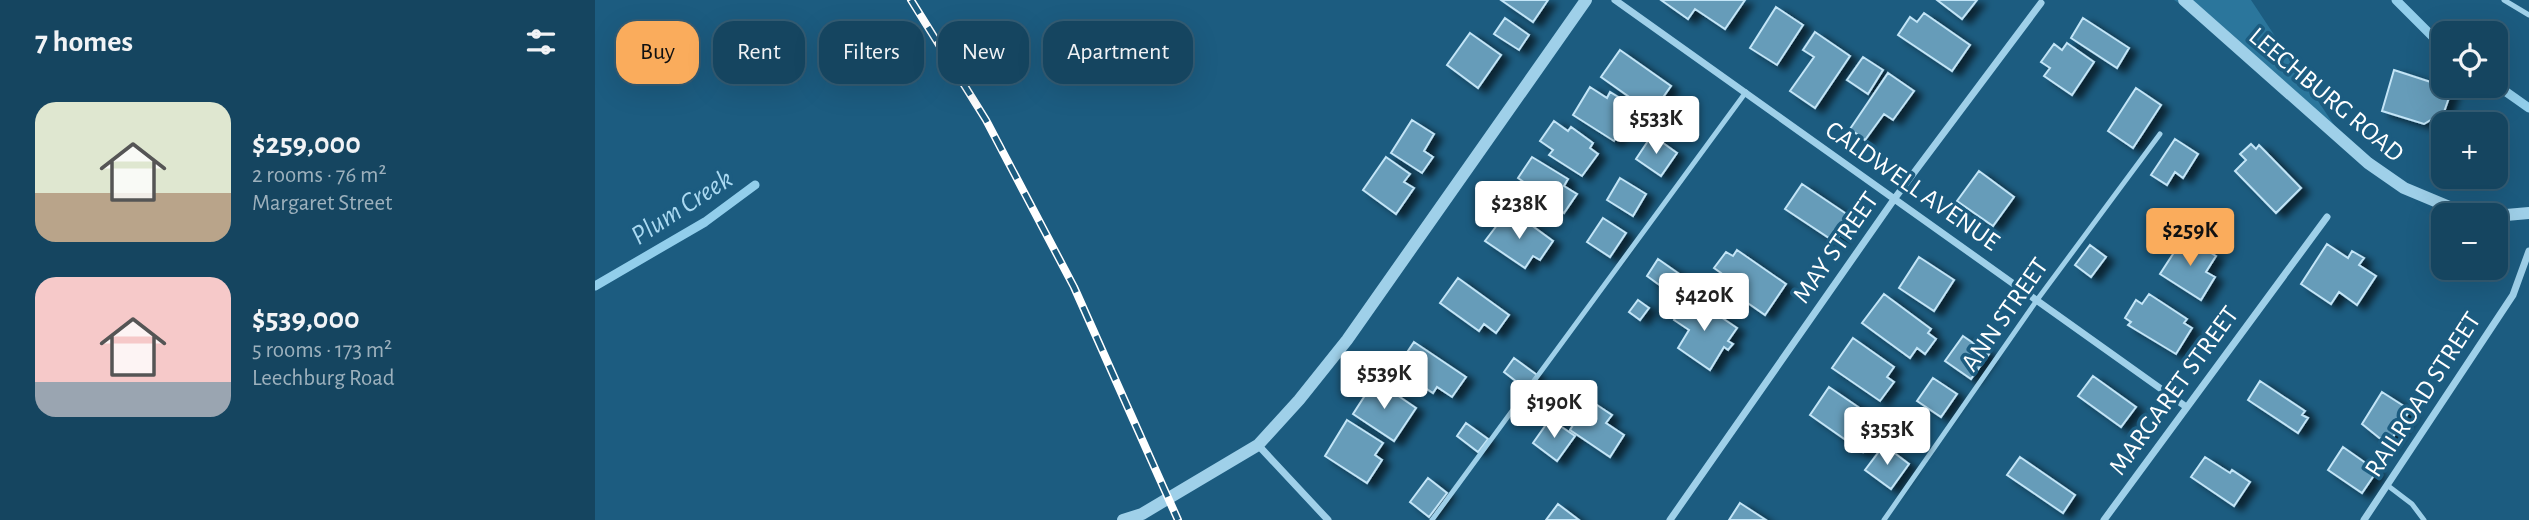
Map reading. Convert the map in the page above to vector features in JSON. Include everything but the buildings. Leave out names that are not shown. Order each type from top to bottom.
[{"type":"street","points":[[1123,520],[1142,514],[1258,445],[1299,400],[1347,340],[1586,0]]},
{"type":"street","name":"CALDWELL AVENUE","points":[[1615,0],[2185,406]]},
{"type":"street","name":"LEECHBURG ROAD","points":[[2185,0],[2368,163],[2404,188],[2440,203]]},
{"type":"street","name":"MAY STREET","points":[[1670,520],[1895,198],[2041,3]]},
{"type":"street","name":"LEECHBURG ROAD","points":[[2508,215],[2529,213]]},
{"type":"street","name":"MARGARET STREET","points":[[2103,520],[2327,217]]},
{"type":"street","name":"RAILROAD STREET","points":[[2364,520],[2513,295],[2529,251]]},
{"type":"street","points":[[1258,445],[1328,520]]},
{"type":"lane","points":[[2504,0],[2529,15]]},
{"type":"lane","points":[[1432,520],[1746,92]]},
{"type":"lane","name":"ANN STREET","points":[[1884,520],[2037,300],[2160,134]]},
{"type":"lane","points":[[2387,485],[2412,504],[2424,520]]},
{"type":"shaded area","points":[[2174,0],[2251,0],[2346,143],[2211,23]]},
{"type":"waterway","name":"Plum Creek","points":[[2396,0],[2431,35]]},
{"type":"waterway","name":"Plum Creek","points":[[2508,93],[2529,108]]},
{"type":"waterway","name":"Plum Creek","points":[[595,286],[705,222],[755,185]]},
{"type":"railway","points":[[911,0],[986,120],[1074,287],[1178,520]]}]
